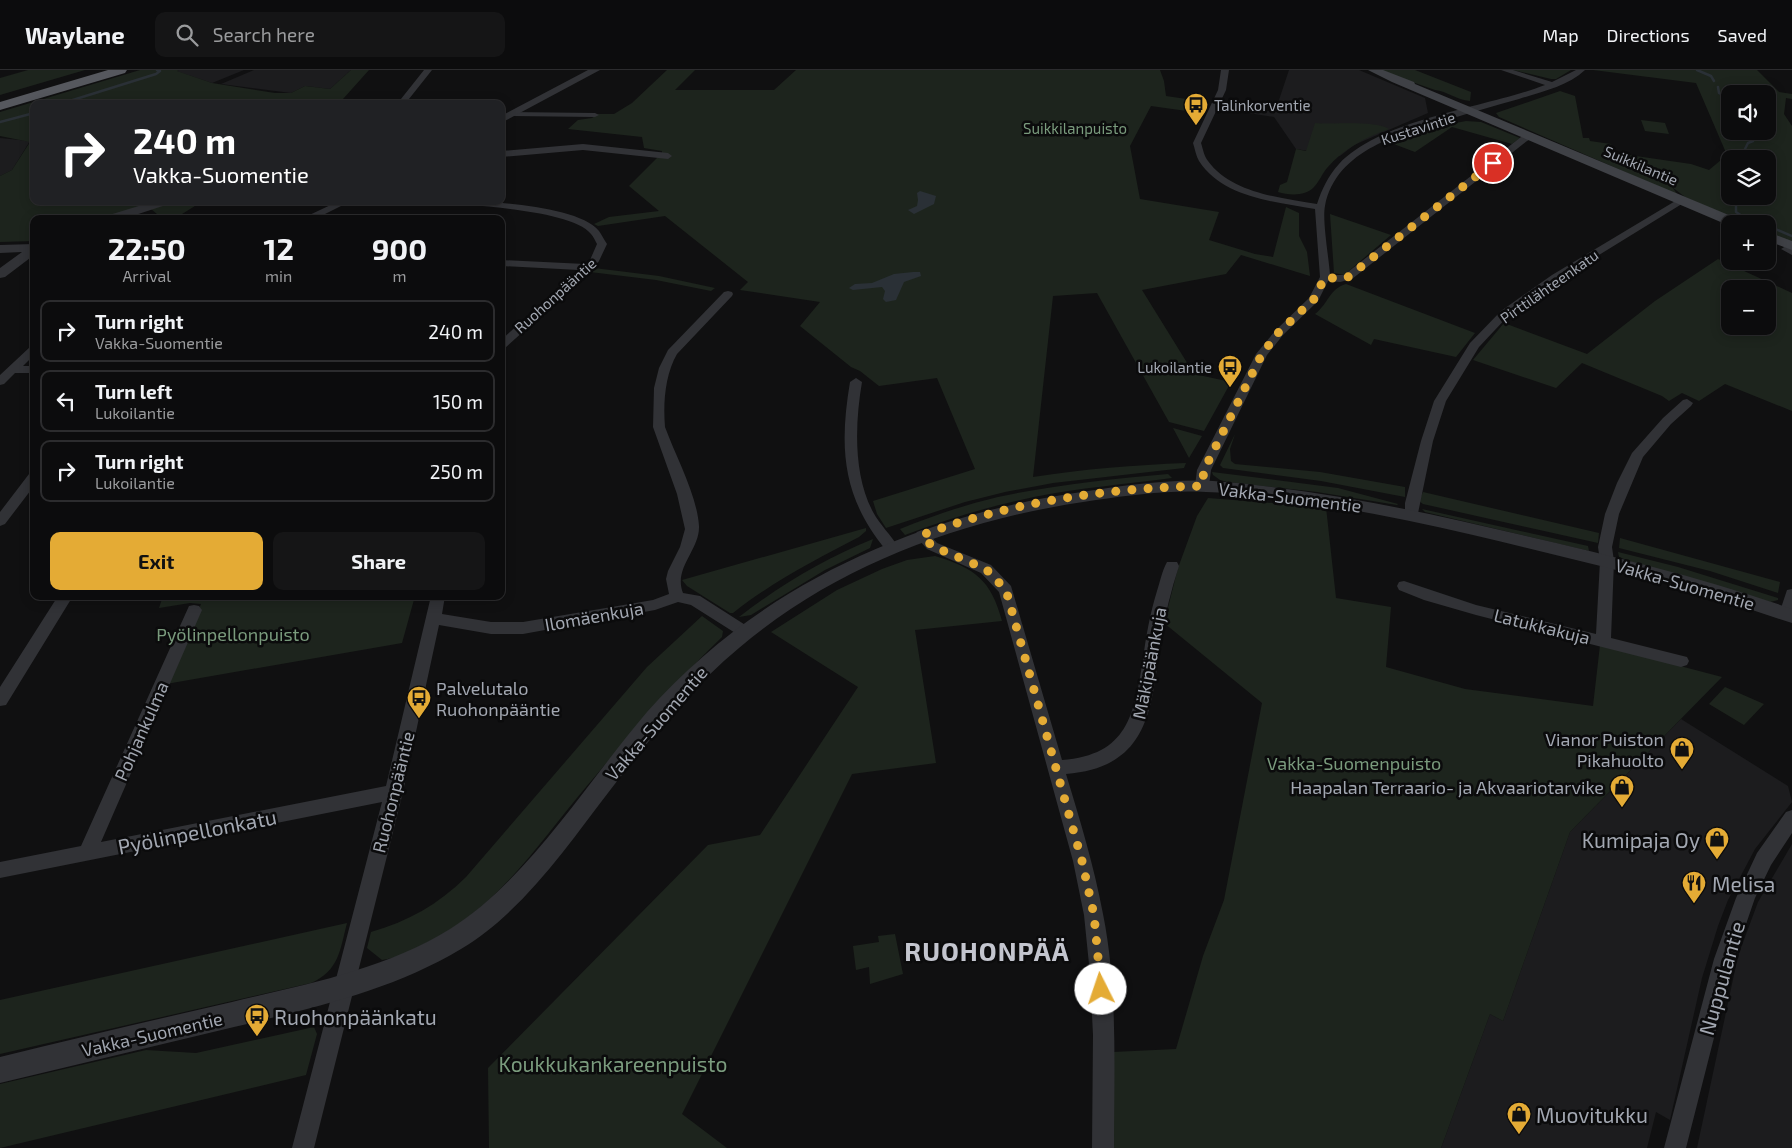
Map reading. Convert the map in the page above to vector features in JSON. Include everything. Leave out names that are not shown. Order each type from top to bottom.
[{"type":"highway","points":[[0,101],[103,70]]},
{"type":"highway","points":[[0,106],[120,70]]},
{"type":"main road","name":"Suikkilantie","points":[[1373,70],[1396,80],[1431,91],[1721,217]]},
{"type":"main road","points":[[1776,241],[1790,249]]},
{"type":"street","points":[[404,100],[428,70]]},
{"type":"street","points":[[505,118],[595,70]]},
{"type":"street","points":[[1225,70],[1222,90],[1197,142],[1198,152],[1204,165],[1221,179],[1240,188],[1320,207]]},
{"type":"street","points":[[1505,70],[1554,85]]},
{"type":"street","name":"Kustavintie","points":[[1325,277],[1320,207],[1329,183],[1342,166],[1377,141],[1402,130],[1554,85],[1582,70]]},
{"type":"street","points":[[512,114],[596,115]]},
{"type":"street","points":[[1202,486],[1204,470],[1262,354],[1278,333],[1314,299],[1325,277],[1340,279],[1348,277],[1522,140],[1532,136]]},
{"type":"street","points":[[505,154],[583,147],[668,156]]},
{"type":"street","name":"Pirttilähteenkatu","points":[[1412,514],[1412,502],[1427,441],[1440,401],[1474,345],[1506,313],[1556,277],[1682,200]]},
{"type":"street","points":[[123,215],[155,205]]},
{"type":"street","points":[[315,215],[338,205]]},
{"type":"street","name":"Ruohonpääntie","points":[[491,205],[570,218],[589,226],[598,233],[602,242],[600,255],[589,267],[505,342]]},
{"type":"street","points":[[0,249],[30,248]]},
{"type":"street","points":[[0,274],[30,251]]},
{"type":"street","points":[[505,263],[589,267]]},
{"type":"street","points":[[728,294],[672,352],[666,363],[658,412],[659,427],[690,515],[692,527],[690,538],[672,579],[673,590],[677,597],[695,600],[745,632]]},
{"type":"street","points":[[0,381],[30,353]]},
{"type":"street","points":[[12,370],[30,369]]},
{"type":"street","points":[[856,382],[851,434],[856,480],[866,510],[891,547]]},
{"type":"street","points":[[1603,641],[1606,547],[1612,514],[1637,456],[1667,421],[1687,403]]},
{"type":"street","points":[[0,521],[30,482]]},
{"type":"street","name":"Vakka-Suomentie","points":[[0,1070],[346,987],[430,953],[462,935],[489,914],[540,862],[676,695],[745,632],[787,602],[840,570],[891,547],[962,521],[1038,503],[1129,491],[1202,486],[1330,499],[1412,514],[1607,561],[1720,591],[1790,615]]},
{"type":"street","points":[[922,535],[932,546],[986,569],[1006,590],[1082,861],[1094,915],[1104,1035],[1103,1148]]},
{"type":"street","name":"Mäkipäänkuja","points":[[1056,768],[1086,765],[1109,755],[1125,744],[1136,728],[1144,708],[1160,602],[1172,566]]},
{"type":"street","name":"Latukkakuja","points":[[1404,586],[1429,596],[1476,610],[1681,661]]},
{"type":"street","points":[[1790,615],[1792,594]]},
{"type":"street","name":"Ilomäenkuja","points":[[433,618],[492,628],[523,628],[655,605],[677,597]]},
{"type":"street","points":[[0,700],[63,600]]},
{"type":"street","name":"Ruohonpääntie","points":[[346,987],[352,955],[394,792],[437,600]]},
{"type":"street","name":"Pohjankulma","points":[[87,852],[194,610]]},
{"type":"street","name":"Pyölinpellonkatu","points":[[0,870],[394,792]]},
{"type":"street","name":"Nuppulantie","points":[[1675,1148],[1724,959],[1746,898],[1760,867],[1792,818]]},
{"type":"street","points":[[303,1148],[346,987]]},
{"type":"shaded area","points":[[244,70],[212,83],[176,71]]},
{"type":"shaded area","points":[[254,70],[351,70],[330,89],[305,86],[291,93],[221,84]]},
{"type":"shaded area","points":[[1289,70],[1359,70],[1425,98],[1428,113],[1354,145],[1340,156],[1296,149],[1274,117],[1223,109],[1225,105],[1275,112]]},
{"type":"shaded area","points":[[0,138],[30,141],[12,170],[0,176]]},
{"type":"shaded area","points":[[920,191],[936,196],[934,204],[914,214],[908,210],[917,206],[917,193]]},
{"type":"shaded area","points":[[920,272],[921,276],[904,282],[896,300],[886,302],[883,299],[885,291],[882,287],[853,290],[849,288],[855,284],[872,283],[894,274]]},
{"type":"shaded area","points":[[1681,719],[1788,786],[1792,802],[1755,849],[1728,900],[1718,926],[1702,978],[1670,1120],[1656,1112],[1647,1148],[1441,1148],[1490,1014],[1503,1021],[1570,832]]},
{"type":"shaded area","points":[[1792,844],[1792,1148],[1697,1148],[1738,956],[1758,902]]},
{"type":"green space","points":[[28,70],[85,70],[0,95],[0,78]]},
{"type":"green space","points":[[140,70],[179,70],[177,71],[212,83],[275,93],[291,93],[305,86],[330,89],[351,70],[369,70],[341,100],[40,100]]},
{"type":"green space","name":"Suikkilanpuisto","points":[[667,70],[695,70],[675,90],[774,90],[796,70],[1160,70],[1166,96],[1207,102],[1201,113],[1151,106],[1130,146],[1140,199],[1219,212],[1209,240],[1255,254],[1273,257],[1286,207],[1299,213],[1299,236],[1307,252],[1310,276],[1241,255],[1226,274],[1142,290],[1194,374],[1231,382],[1204,431],[1169,422],[1097,293],[1053,296],[1033,477],[1110,468],[1186,463],[1184,468],[1053,483],[1005,492],[965,502],[886,528],[877,514],[873,501],[975,469],[937,378],[879,386],[860,371],[851,367],[800,326],[820,302],[740,290],[748,282],[665,216],[598,226],[594,224],[609,217],[659,211],[629,186],[662,151],[644,148],[642,137],[568,129],[578,120],[592,118],[598,114],[614,114],[632,103]]},
{"type":"green space","points":[[1378,70],[1415,70],[1471,92],[1470,101],[1460,99]]},
{"type":"green space","points":[[1513,70],[1571,70],[1556,79],[1551,79]]},
{"type":"green space","points":[[1593,70],[1757,70],[1772,85],[1721,85],[1721,140],[1776,140],[1776,89],[1779,92],[1792,94],[1792,99],[1786,98],[1784,114],[1792,126],[1792,243],[1776,236],[1776,215],[1726,215],[1685,197],[1672,187],[1678,195],[1499,117],[1496,113],[1560,91],[1575,96],[1583,138],[1611,144],[1615,153],[1691,164],[1709,170],[1721,160],[1721,205],[1776,205],[1776,150],[1725,150],[1696,83]]},
{"type":"green space","points":[[30,103],[30,142],[0,136],[0,112]]},
{"type":"green space","points":[[1641,120],[1665,123],[1669,134],[1645,131]]},
{"type":"green space","points":[[1466,121],[1481,122],[1520,138],[1512,144],[1452,127],[1415,152],[1391,143],[1430,128]]},
{"type":"green space","points":[[1315,123],[1364,124],[1382,126],[1389,129],[1363,140],[1340,155],[1310,190],[1301,194],[1278,192],[1280,185],[1287,182],[1296,149],[1306,151]]},
{"type":"green space","points":[[30,142],[30,205],[147,205],[114,215],[30,215],[30,241],[0,242],[0,176],[12,170]]},
{"type":"green space","points":[[164,205],[197,205],[180,215],[158,215],[151,209]]},
{"type":"green space","points":[[1330,214],[1391,235],[1344,275],[1334,273]]},
{"type":"green space","points":[[1718,259],[1721,260],[1721,270],[1742,270],[1764,280],[1721,280],[1721,335],[1776,335],[1776,286],[1792,293],[1792,411],[1725,384],[1699,401],[1682,393],[1669,401],[1662,396],[1582,363],[1556,388],[1473,360],[1504,323],[1587,354],[1655,301]]},
{"type":"green space","points":[[594,268],[659,276],[715,288],[711,291],[656,280],[590,272]]},
{"type":"green space","points":[[1346,284],[1475,333],[1456,357],[1374,339],[1371,345],[1315,314],[1336,289]]},
{"type":"green space","points":[[1173,428],[1202,436],[1189,458]]},
{"type":"green space","points":[[1235,434],[1230,449],[1231,461],[1235,464],[1320,472],[1405,487],[1405,497],[1321,481],[1223,468],[1220,465]]},
{"type":"green space","points":[[1212,472],[1338,488],[1398,504],[1317,492],[1227,482],[1220,480]]},
{"type":"green space","points":[[1168,474],[1172,478],[1034,497],[969,513],[905,535],[900,529],[948,511],[998,497],[1083,483]]},
{"type":"green space","points":[[1423,492],[1599,533],[1598,543],[1423,504],[1419,501]]},
{"type":"green space","name":"Vakka-Suomenpuisto","points":[[1208,498],[1326,507],[1336,598],[1391,607],[1386,667],[1465,689],[1593,706],[1600,645],[1722,677],[1570,832],[1503,1021],[1490,1014],[1441,1148],[1114,1148],[1113,1052],[1176,1049],[1203,956],[1224,900],[1262,703],[1164,623],[1178,568],[1197,516]]},
{"type":"green space","points":[[1422,509],[1588,546],[1589,551],[1425,512]]},
{"type":"green space","points":[[866,528],[866,531],[859,537],[778,581],[733,613],[730,613],[687,586],[682,580]]},
{"type":"green space","points":[[1620,538],[1780,582],[1778,593],[1710,571],[1619,548]]},
{"type":"green space","points":[[873,539],[870,548],[825,570],[751,615],[739,617],[803,573]]},
{"type":"green space","points":[[1618,552],[1678,567],[1778,598],[1778,600],[1770,602],[1629,561],[1619,557]]},
{"type":"green space","name":"Koukkukankareenpuisto","points":[[935,556],[961,565],[979,578],[993,595],[1002,621],[915,630],[936,763],[852,774],[682,1114],[727,1148],[489,1148],[488,1068],[708,845],[760,835],[858,687],[771,632],[837,590],[882,569],[907,560]]},
{"type":"green space","name":"Pyölinpellonpuisto","points":[[162,600],[414,600],[402,643],[166,684],[201,604],[190,603],[159,608]]},
{"type":"green space","points":[[702,616],[723,631],[722,637],[652,710],[532,854],[494,895],[450,930],[403,954],[382,960],[367,948],[371,932],[397,923],[422,911],[456,887],[647,667]]},
{"type":"green space","points":[[1725,687],[1764,704],[1744,725],[1709,704]]},
{"type":"green space","points":[[347,923],[340,951],[333,966],[320,978],[311,983],[0,1054],[0,1000]]},
{"type":"green space","points":[[895,934],[903,974],[870,984],[869,967],[856,970],[853,946],[879,942],[878,936]]},
{"type":"green space","points":[[314,1027],[317,1034],[306,1075],[0,1148],[0,1084],[146,1050],[196,1053]]},
{"type":"waterway","points":[[73,100],[156,74],[160,71],[157,70]]},
{"type":"waterway","points":[[1697,70],[1711,76],[1714,81]]},
{"type":"waterway","points":[[1718,87],[1721,94]]},
{"type":"waterway","points":[[0,122],[30,114]]},
{"type":"waterway","points":[[1744,150],[1748,143],[1752,140]]},
{"type":"waterway","points":[[1736,205],[1736,212],[1740,215]]},
{"type":"waterway","points":[[1776,229],[1792,236]]},
{"type":"place","name":"Talinkorventie","points":[[1196,126]]},
{"type":"place","name":"Lukoilantie","points":[[1230,388]]},
{"type":"place","name":"Palvelutalo Ruohonpääntie","points":[[419,719]]},
{"type":"place","name":"Vianor Puiston Pikahuolto","points":[[1682,770]]},
{"type":"place","name":"Haapalan Terraario- ja Akvaariotarvike","points":[[1622,808]]},
{"type":"place","name":"Kumipaja Oy","points":[[1717,860]]},
{"type":"place","name":"Melisa","points":[[1694,904]]},
{"type":"place","name":"Ruohonpäänkatu","points":[[257,1037]]},
{"type":"place","name":"Muovitukku","points":[[1519,1135]]},
{"type":"district","name":"RUOHONPÄÄ","points":[[987,950]]},
{"type":"route","points":[[1101,989],[1094,915],[1082,861],[1006,590],[986,569],[974,562],[932,546],[922,535],[962,521],[1038,503],[1178,486],[1202,486],[1204,470],[1262,354],[1278,333],[1314,299],[1325,277],[1333,279],[1348,277],[1493,163]]}]
